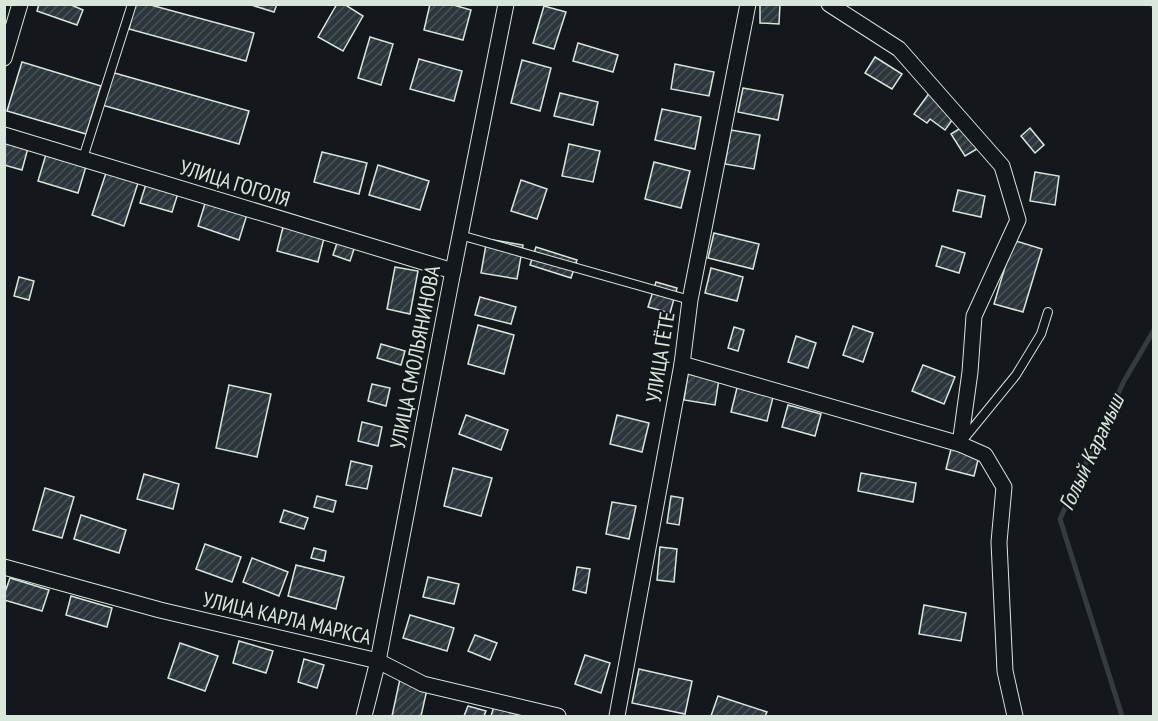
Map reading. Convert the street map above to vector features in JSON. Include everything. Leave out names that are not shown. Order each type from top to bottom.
[{"type":"street","points":[[4,58],[20,4]]},
{"type":"street","name":"УЛИЦА СМОЛЬЯНИНОВА","points":[[364,717],[378,661],[506,4]]},
{"type":"street","name":"УЛИЦА ГЁТЕ","points":[[617,717],[682,364],[690,300],[748,4]]},
{"type":"street","points":[[829,4],[899,50],[1002,166],[1018,220],[974,316],[970,372],[960,444]]},
{"type":"street","name":"УЛИЦА ГОГОЛЯ","points":[[4,135],[453,270]]},
{"type":"street","points":[[682,364],[960,444],[985,455],[1004,487],[999,542],[1005,671],[1015,717]]},
{"type":"street","name":"УЛИЦА КАРЛА МАРКСА","points":[[4,567],[160,610],[378,661],[423,684],[558,717]]},
{"type":"lane","points":[[83,158],[132,4]]},
{"type":"lane","points":[[460,235],[690,300]]},
{"type":"lane","points":[[960,444],[1016,375],[1041,334],[1048,312]]},
{"type":"building","points":[[39,4],[69,4],[83,10],[77,25],[37,11]]},
{"type":"building","points":[[135,4],[147,4],[254,33],[246,61],[129,29]]},
{"type":"building","points":[[248,4],[277,4],[274,12]]},
{"type":"building","points":[[337,4],[344,4],[363,16],[343,51],[318,37]]},
{"type":"building","points":[[430,4],[450,4],[471,10],[463,40],[424,30]]},
{"type":"building","points":[[760,4],[780,4],[779,24],[760,23]]},
{"type":"building","points":[[544,6],[566,12],[554,49],[533,43]]},
{"type":"building","points":[[370,37],[393,44],[381,85],[358,78]]},
{"type":"building","points":[[578,43],[618,55],[613,72],[573,61]]},
{"type":"building","points":[[875,57],[902,74],[892,89],[865,73]]},
{"type":"building","points":[[419,59],[462,71],[454,101],[410,89]]},
{"type":"building","points":[[522,60],[551,68],[540,111],[511,103]]},
{"type":"building","points":[[22,62],[101,86],[86,134],[7,111]]},
{"type":"building","points":[[675,64],[714,72],[709,96],[671,89]]},
{"type":"building","points":[[111,72],[249,111],[239,144],[102,105]]},
{"type":"building","points":[[743,88],[783,95],[778,120],[738,112]]},
{"type":"building","points":[[930,92],[958,112],[945,130],[930,119],[927,123],[914,114]]},
{"type":"building","points":[[560,93],[598,102],[593,125],[554,116]]},
{"type":"building","points":[[662,109],[701,117],[695,149],[655,140]]},
{"type":"building","points":[[967,124],[982,146],[965,156],[951,134]]},
{"type":"building","points":[[1030,128],[1044,145],[1035,153],[1021,136]]},
{"type":"building","points":[[731,130],[760,135],[754,169],[725,164]]},
{"type":"building","points":[[4,141],[28,148],[22,170],[4,165]]},
{"type":"building","points":[[569,144],[600,151],[593,182],[562,176]]},
{"type":"building","points":[[47,151],[87,163],[78,193],[38,181]]},
{"type":"building","points":[[322,152],[367,163],[359,194],[314,182]]},
{"type":"building","points":[[654,162],[690,171],[681,208],[645,199]]},
{"type":"building","points":[[378,165],[429,181],[420,210],[369,195]]},
{"type":"building","points":[[107,170],[139,180],[124,226],[92,215]]},
{"type":"building","points":[[1035,172],[1059,176],[1055,205],[1030,201]]},
{"type":"building","points":[[521,180],[547,189],[537,219],[511,211]]},
{"type":"building","points":[[147,181],[179,190],[172,212],[140,203]]},
{"type":"building","points":[[958,190],[985,196],[981,217],[953,211]]},
{"type":"building","points":[[208,194],[249,208],[239,240],[198,226]]},
{"type":"building","points":[[284,223],[325,234],[318,262],[277,251]]},
{"type":"building","points":[[714,233],[759,244],[753,269],[708,258]]},
{"type":"building","points":[[339,237],[356,243],[350,261],[333,255]]},
{"type":"building","points":[[487,239],[523,245],[517,279],[481,273]]},
{"type":"building","points":[[1013,240],[1042,249],[1023,312],[994,304]]},
{"type":"building","points":[[942,246],[965,253],[959,273],[936,266]]},
{"type":"building","points":[[536,247],[577,260],[571,278],[530,265]]},
{"type":"building","points":[[395,267],[418,271],[410,314],[387,309]]},
{"type":"building","points":[[711,268],[743,277],[737,301],[705,293]]},
{"type":"building","points":[[19,277],[34,281],[29,300],[14,296]]},
{"type":"building","points":[[656,282],[677,288],[670,313],[648,307]]},
{"type":"building","points":[[480,297],[516,307],[511,324],[475,315]]},
{"type":"building","points":[[478,325],[514,335],[504,374],[468,364]]},
{"type":"building","points":[[853,326],[873,333],[863,362],[843,355]]},
{"type":"building","points":[[734,327],[744,330],[738,351],[728,348]]},
{"type":"building","points":[[796,336],[816,343],[808,368],[788,362]]},
{"type":"building","points":[[381,344],[405,351],[401,365],[377,358]]},
{"type":"building","points":[[923,365],[955,377],[944,404],[912,391]]},
{"type":"building","points":[[688,374],[719,379],[715,405],[684,400]]},
{"type":"building","points":[[372,384],[390,388],[386,406],[368,401]]},
{"type":"building","points":[[738,384],[774,393],[767,421],[731,412]]},
{"type":"building","points":[[229,385],[271,394],[257,457],[216,448]]},
{"type":"building","points":[[788,405],[821,414],[815,436],[782,427]]},
{"type":"building","points":[[466,415],[508,430],[501,450],[459,434]]},
{"type":"building","points":[[617,415],[649,423],[642,452],[610,444]]},
{"type":"building","points":[[362,422],[382,427],[378,446],[358,441]]},
{"type":"building","points":[[953,441],[981,448],[974,476],[946,469]]},
{"type":"building","points":[[351,461],[372,466],[367,489],[346,485]]},
{"type":"building","points":[[453,468],[492,478],[481,516],[444,506]]},
{"type":"building","points":[[861,473],[916,483],[913,502],[858,491]]},
{"type":"building","points":[[144,474],[179,484],[173,509],[137,499]]},
{"type":"building","points":[[45,488],[74,497],[62,538],[33,530]]},
{"type":"building","points":[[317,496],[336,501],[333,512],[314,507]]},
{"type":"building","points":[[671,496],[683,498],[679,525],[667,523]]},
{"type":"building","points":[[612,502],[636,506],[629,539],[606,534]]},
{"type":"building","points":[[284,510],[308,518],[304,529],[280,522]]},
{"type":"building","points":[[81,515],[126,530],[119,553],[74,539]]},
{"type":"building","points":[[205,544],[241,557],[232,582],[196,569]]},
{"type":"building","points":[[660,547],[677,549],[674,582],[657,580]]},
{"type":"building","points":[[314,548],[326,551],[324,561],[311,558]]},
{"type":"building","points":[[252,558],[288,572],[279,596],[243,582]]},
{"type":"building","points":[[296,565],[344,577],[336,609],[288,596]]},
{"type":"building","points":[[577,567],[590,569],[586,593],[573,590]]},
{"type":"building","points":[[428,577],[459,584],[454,604],[423,597]]},
{"type":"building","points":[[10,578],[49,590],[42,611],[4,600]]},
{"type":"building","points":[[71,596],[112,608],[107,627],[66,615]]},
{"type":"building","points":[[924,605],[966,613],[961,641],[919,634]]},
{"type":"building","points":[[410,615],[454,628],[447,651],[403,638]]},
{"type":"building","points":[[475,635],[497,643],[490,660],[468,651]]},
{"type":"building","points":[[239,641],[273,651],[266,673],[233,663]]},
{"type":"building","points":[[180,643],[218,656],[205,691],[168,678]]},
{"type":"building","points":[[585,655],[610,663],[601,693],[575,684]]},
{"type":"building","points":[[304,659],[324,665],[317,688],[298,682]]},
{"type":"building","points":[[639,669],[692,681],[685,714],[632,703]]},
{"type":"building","points":[[400,679],[428,685],[421,716],[392,716]]},
{"type":"building","points":[[718,696],[767,712],[765,716],[711,716]]},
{"type":"building","points":[[495,703],[525,712],[523,716],[491,716]]},
{"type":"building","points":[[468,706],[486,711],[484,716],[464,716]]},
{"type":"waterway","name":"Голый Карамыш","points":[[1151,4],[1154,7]]},
{"type":"waterway","name":"Голый Карамыш","points":[[1122,716],[1060,519],[1124,381],[1154,330]]}]
